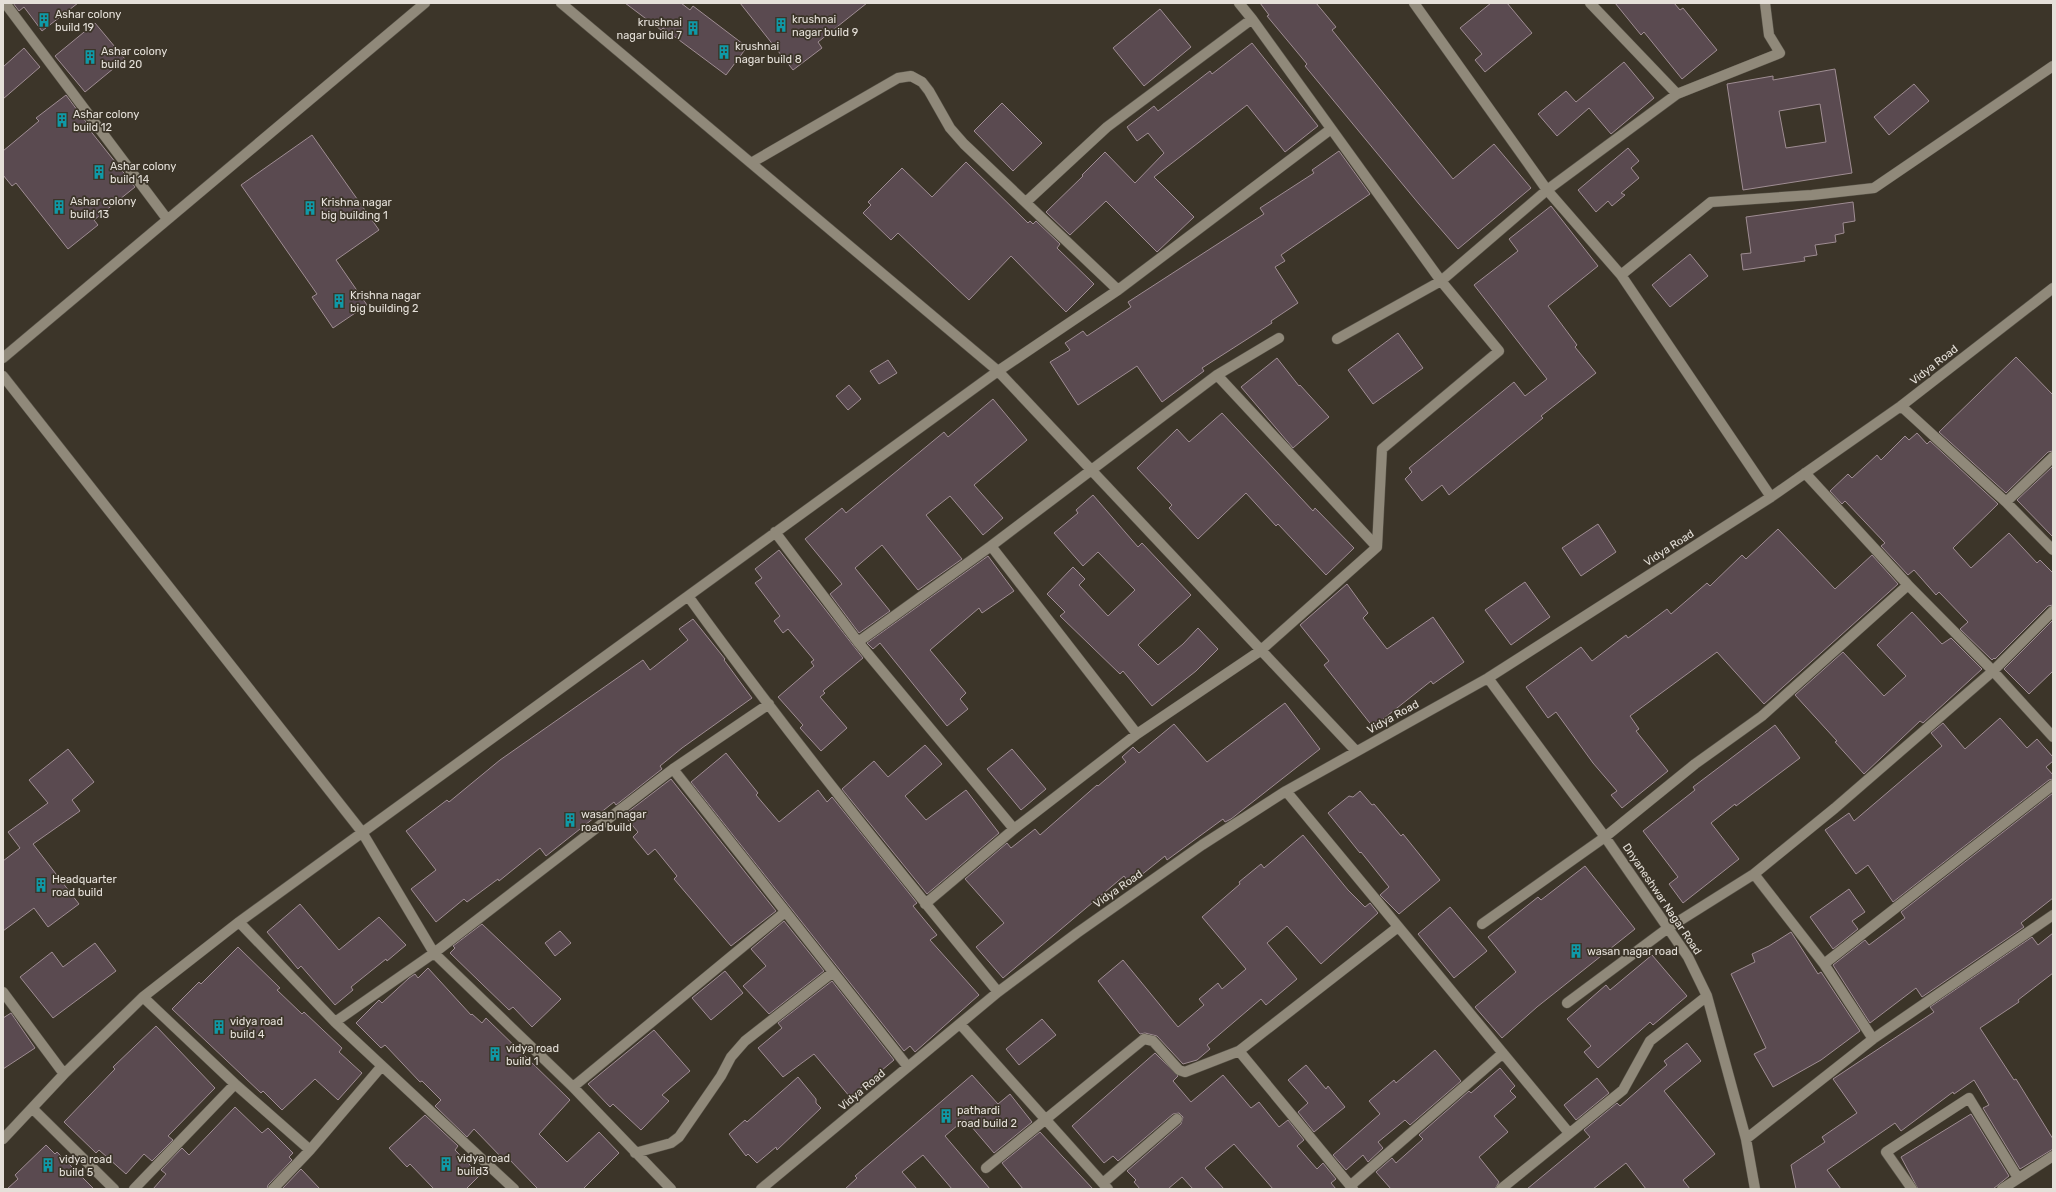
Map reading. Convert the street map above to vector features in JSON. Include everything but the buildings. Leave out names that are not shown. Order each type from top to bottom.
[{"type":"street","points":[[5,3],[167,219]]},
{"type":"street","points":[[3,358],[425,3]]},
{"type":"street","points":[[561,3],[998,371],[1260,652],[1356,752]]},
{"type":"street","points":[[925,904],[1014,829],[1136,734],[1260,652],[1377,547],[1382,449],[1499,351],[1441,281],[1239,3]]},
{"type":"street","points":[[1414,3],[1547,190],[1621,275],[1771,497]]},
{"type":"street","points":[[1590,3],[1677,94]]},
{"type":"street","points":[[1337,339],[1441,281],[1547,190],[1677,94],[1780,53],[1769,35],[1765,3]]},
{"type":"street","points":[[1026,202],[1107,127],[1252,19]]},
{"type":"street","points":[[1621,275],[1711,202],[1812,195],[1874,188],[2053,66]]},
{"type":"street","points":[[751,163],[898,78],[911,76],[922,82],[929,90],[950,128],[964,144],[1118,290]]},
{"type":"street","points":[[3,1139],[33,1109],[64,1074],[143,997],[239,922],[998,371],[1118,290],[1331,129]]},
{"type":"street","name":"Vidya Road","points":[[761,1189],[998,992],[1077,933],[1202,845],[1286,791],[1488,678],[1771,497],[1901,406],[2053,288]]},
{"type":"street","points":[[858,642],[1092,471],[1217,375],[1279,338]]},
{"type":"street","points":[[1217,375],[1377,547]]},
{"type":"street","points":[[3,376],[362,832],[434,952],[573,1086],[635,1153],[671,1189]]},
{"type":"street","points":[[1901,406],[2006,502],[2053,550]]},
{"type":"street","points":[[2006,502],[2053,457]]},
{"type":"street","points":[[1805,473],[1908,585],[1993,671],[2053,737]]},
{"type":"street","points":[[775,532],[858,642],[1014,829]]},
{"type":"street","points":[[991,546],[1136,734]]},
{"type":"street","points":[[1482,924],[1604,837],[1695,764],[1762,716],[1908,585]]},
{"type":"street","points":[[688,596],[769,704],[925,904],[998,992]]},
{"type":"street","points":[[1567,1003],[1668,928],[1754,874],[1835,808],[1993,671],[2053,610]]},
{"type":"street","name":"Dnyaneshwar Nagar Road","points":[[1488,678],[1604,837],[1688,956],[1707,996],[1746,1139],[1755,1189]]},
{"type":"street","points":[[336,1022],[434,952],[673,769],[769,704]]},
{"type":"street","points":[[673,769],[908,1067]]},
{"type":"street","points":[[1824,964],[2053,785]]},
{"type":"street","points":[[1286,791],[1569,1133]]},
{"type":"street","points":[[1754,874],[1824,964],[1873,1039]]},
{"type":"street","points":[[573,1086],[785,912]]},
{"type":"street","points":[[1746,1139],[1873,1039],[2053,915]]},
{"type":"street","points":[[239,922],[381,1067],[514,1189]]},
{"type":"street","points":[[986,1168],[1144,1039],[1153,1041],[1179,1070],[1185,1072],[1239,1051],[1398,927]]},
{"type":"street","points":[[635,1153],[672,1143],[679,1137],[721,1076],[731,1057],[745,1041],[833,972]]},
{"type":"street","points":[[3,992],[64,1074]]},
{"type":"street","points":[[1501,1189],[1623,1090],[1650,1041],[1707,996]]},
{"type":"street","points":[[143,997],[235,1084],[310,1150]]},
{"type":"street","points":[[960,1024],[1106,1186],[1177,1119]]},
{"type":"street","points":[[1239,1051],[1352,1188],[1503,1052]]},
{"type":"street","points":[[273,1189],[310,1150],[381,1067]]},
{"type":"street","points":[[134,1189],[235,1084]]},
{"type":"street","points":[[1912,1189],[1886,1152],[1969,1098],[2018,1178]]},
{"type":"street","points":[[33,1109],[114,1189]]},
{"type":"street","points":[[2002,1189],[2053,1156]]},
{"type":"place","name":"Ashar colony build 19","points":[[44,20]]},
{"type":"place","name":"krushnai nagar build 9","points":[[781,25]]},
{"type":"place","name":"krushnai nagar build 7","points":[[693,28]]},
{"type":"place","name":"krushnai nagar build 8","points":[[724,52]]},
{"type":"place","name":"Ashar colony build 20","points":[[90,57]]},
{"type":"place","name":"Ashar colony build 12","points":[[62,120]]},
{"type":"place","name":"Ashar colony build 14","points":[[99,172]]},
{"type":"place","name":"Ashar colony build 13","points":[[59,207]]},
{"type":"place","name":"Krishna nagar big building 1","points":[[310,208]]},
{"type":"place","name":"Krishna nagar big building 2","points":[[339,301]]},
{"type":"place","name":"wasan nagar road build","points":[[570,820]]},
{"type":"place","name":"Headquarter road build","points":[[41,885]]},
{"type":"place","name":"wasan nagar road","points":[[1576,951]]},
{"type":"place","name":"vidya road build 4","points":[[219,1027]]},
{"type":"place","name":"vidya road build 1","points":[[495,1054]]},
{"type":"place","name":"pathardi road build 2","points":[[946,1116]]},
{"type":"place","name":"vidya road build3","points":[[446,1164]]},
{"type":"place","name":"vidya road build 5","points":[[48,1165]]}]
